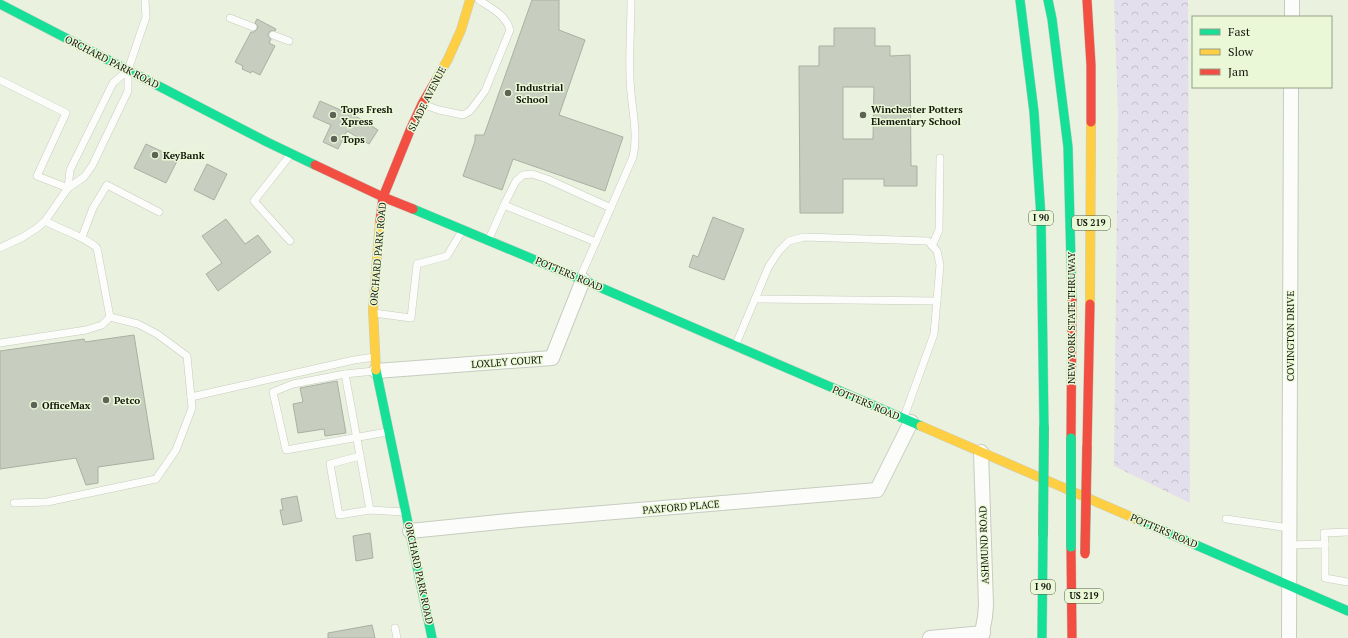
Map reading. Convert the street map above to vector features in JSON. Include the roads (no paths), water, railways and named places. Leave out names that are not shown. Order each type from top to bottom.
[{"type":"main road","name":"SLADE AVENUE","points":[[383,197],[422,104],[448,59],[458,38],[470,0]]},
{"type":"main road","name":"I 90","points":[[1019,0],[1022,12],[1034,112],[1041,217],[1044,426],[1042,638]]},
{"type":"main road","name":"NEW YORK STATE THRUWAY","points":[[1048,0],[1052,18],[1068,147],[1072,278],[1072,638]]},
{"type":"main road","name":"US 219","points":[[1085,558],[1092,134],[1089,20],[1087,0]]},
{"type":"main road","name":"ORCHARD PARK ROAD","points":[[0,4],[291,154],[383,197],[378,243],[374,313],[376,364],[432,638]]},
{"type":"main road","name":"POTTERS ROAD","points":[[383,197],[582,279],[1348,611]]},
{"type":"street","points":[[1292,0],[1292,16]]},
{"type":"street","name":"COVINGTON DRIVE","points":[[1288,638],[1291,88]]},
{"type":"street","name":"LOXLEY COURT","points":[[376,364],[552,358],[582,279]]},
{"type":"street","name":"PAXFORD PLACE","points":[[410,531],[877,490],[907,420]]},
{"type":"street","name":"ASHMUND ROAD","points":[[981,452],[986,605],[982,635]]},
{"type":"street","points":[[930,638],[982,635]]},
{"type":"lane","points":[[0,248],[23,237],[45,221],[68,188],[84,177],[92,166],[128,91],[128,70],[146,17],[145,0]]},
{"type":"lane","points":[[422,104],[439,110],[463,115],[470,111],[485,91],[510,30],[505,20],[499,14],[479,0]]},
{"type":"lane","points":[[582,279],[635,149],[634,114],[630,78],[631,0]]},
{"type":"lane","points":[[230,18],[253,27]]},
{"type":"lane","points":[[273,35],[289,41]]},
{"type":"lane","points":[[68,188],[70,170],[113,83],[128,70]]},
{"type":"lane","points":[[0,80],[66,113],[37,176],[68,188]]},
{"type":"lane","points":[[290,241],[254,201],[291,154]]},
{"type":"lane","points":[[932,246],[939,230],[940,158]]},
{"type":"lane","points":[[488,240],[516,181],[522,175],[532,174],[547,179],[611,208]]},
{"type":"lane","points":[[82,237],[93,208],[107,185],[159,212]]},
{"type":"lane","points":[[504,205],[596,242]]},
{"type":"lane","points":[[45,221],[82,237],[91,242],[97,248],[110,318]]},
{"type":"lane","points":[[374,313],[411,318],[417,264],[447,256],[463,230]]},
{"type":"lane","points":[[736,346],[769,266],[779,251],[789,242],[804,237],[928,241],[937,251],[940,265],[934,334],[907,420]]},
{"type":"lane","points":[[755,299],[937,301]]},
{"type":"lane","points":[[0,343],[86,330],[102,325],[110,318]]},
{"type":"lane","points":[[14,502],[47,502],[156,479],[176,450],[192,408],[188,356],[157,334],[138,324],[110,318]]},
{"type":"lane","points":[[191,396],[354,360],[376,364]]},
{"type":"lane","points":[[376,364],[345,374],[292,384],[273,392],[286,450],[389,432]]},
{"type":"lane","points":[[345,374],[370,510]]},
{"type":"lane","points":[[360,456],[330,464],[339,515],[370,510],[406,512]]},
{"type":"lane","points":[[1226,518],[1289,528]]},
{"type":"lane","points":[[1348,532],[1324,533],[1325,578],[1348,582]]},
{"type":"lane","points":[[1289,545],[1324,544]]},
{"type":"lane","points":[[395,628],[397,638]]},
{"type":"place","name":"Industrial School","points":[[508,93]]},
{"type":"place","name":"Tops Fresh Xpress","points":[[333,115]]},
{"type":"place","name":"Winchester Potters Elementary School","points":[[863,115]]},
{"type":"place","name":"Tops","points":[[334,139]]},
{"type":"place","name":"KeyBank","points":[[155,155]]},
{"type":"place","name":"Petco","points":[[106,400]]},
{"type":"place","name":"OfficeMax","points":[[34,405]]}]
